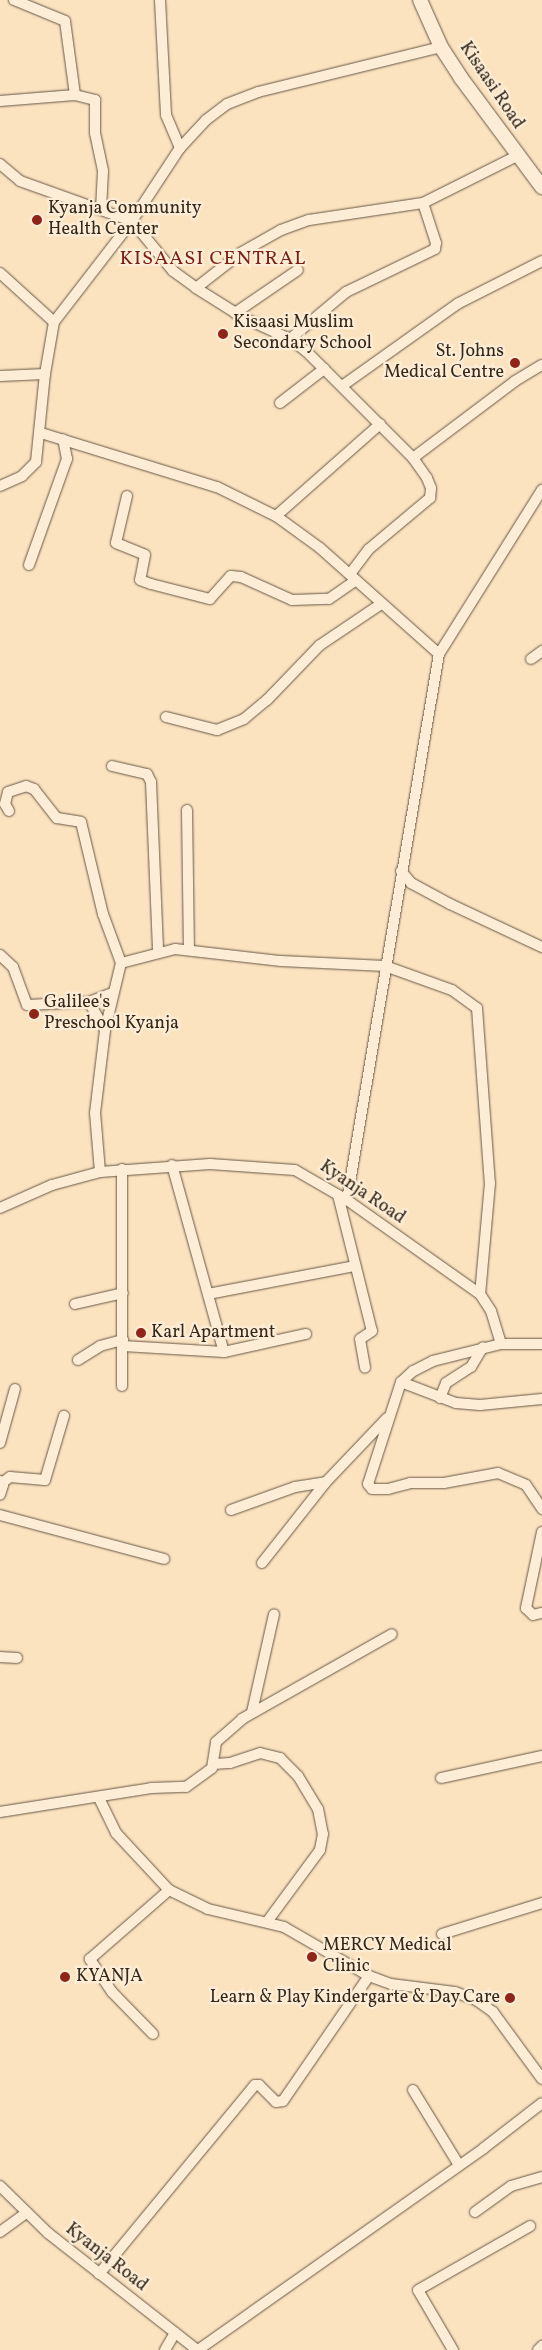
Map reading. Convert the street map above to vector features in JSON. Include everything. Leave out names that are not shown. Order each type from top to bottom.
[{"type":"main road","name":"Kisaasi Road","points":[[420,0],[441,47],[517,156],[542,186]]},
{"type":"street","points":[[14,0],[61,17],[65,21],[75,95]]},
{"type":"street","points":[[160,0],[166,115],[180,148]]},
{"type":"street","points":[[0,486],[31,468],[36,462],[41,433],[45,374],[54,322],[132,221],[180,148],[206,120],[242,97],[441,47]]},
{"type":"street","points":[[0,102],[75,95],[92,98],[96,105],[95,133],[103,171],[101,209]]},
{"type":"street","points":[[196,288],[242,252],[293,226],[309,220],[423,203],[517,156]]},
{"type":"street","points":[[0,164],[20,181],[132,221],[174,271],[196,288],[235,313],[290,339],[342,386],[413,458],[427,478],[431,488],[430,498],[369,550],[353,577],[329,599],[292,600],[241,577],[231,576],[210,599],[140,580],[145,555],[116,543],[127,496]]},
{"type":"street","points":[[290,339],[346,292],[435,249],[436,243],[423,203]]},
{"type":"street","points":[[342,386],[459,303],[542,261]]},
{"type":"street","points":[[235,313],[298,270]]},
{"type":"street","points":[[0,273],[54,322]]},
{"type":"street","points":[[413,458],[515,381],[542,365]]},
{"type":"street","points":[[280,403],[324,369]]},
{"type":"street","points":[[0,376],[45,374]]},
{"type":"street","points":[[276,516],[380,424]]},
{"type":"street","points":[[41,433],[217,487],[276,516],[353,577],[439,654]]},
{"type":"street","points":[[29,565],[67,459],[63,439]]},
{"type":"street","points":[[365,1368],[360,1339],[372,1331],[355,1266],[343,1198],[439,654],[542,490]]},
{"type":"street","points":[[166,717],[217,730],[244,719],[266,700],[320,645],[381,604]]},
{"type":"street","points":[[531,659],[542,651]]},
{"type":"street","points":[[112,766],[147,774],[151,782],[158,951]]},
{"type":"street","points":[[9,811],[5,804],[8,792],[26,786],[34,789],[57,818],[81,822],[103,914],[121,963],[104,1030],[94,1130],[100,1172]]},
{"type":"street","points":[[187,810],[189,950]]},
{"type":"street","points":[[401,871],[411,883],[450,904],[542,947]]},
{"type":"street","points":[[121,963],[158,951],[189,950],[281,961],[385,966],[452,990],[477,1008],[490,1183],[480,1294]]},
{"type":"street","points":[[0,955],[13,967],[27,1005],[89,1002],[113,993]]},
{"type":"street","points":[[89,1002],[104,1030]]},
{"type":"street","points":[[172,1165],[224,1352]]},
{"type":"street","name":"Kyanja Road","points":[[0,1208],[52,1184],[100,1172],[172,1165],[282,1168],[307,1175],[480,1294],[491,1311],[501,1344]]},
{"type":"street","points":[[122,1169],[122,1386]]},
{"type":"street","points":[[208,1294],[355,1266]]},
{"type":"street","points":[[75,1304],[123,1294]]},
{"type":"street","points":[[78,1360],[100,1346],[123,1343],[224,1352],[306,1334]]},
{"type":"street","points":[[542,1344],[501,1344],[483,1347],[433,1361],[413,1371],[401,1382],[388,1418],[385,1440],[369,1477],[372,1489],[388,1489],[410,1483],[452,1482],[498,1473],[526,1485],[542,1509]]},
{"type":"street","points":[[440,1398],[446,1383],[471,1366],[483,1347]]},
{"type":"street","points":[[401,1382],[440,1398],[480,1405],[542,1399]]},
{"type":"street","points":[[0,1443],[15,1389]]},
{"type":"street","points":[[0,1495],[1,1482],[10,1477],[45,1480],[64,1416]]},
{"type":"street","points":[[262,1563],[326,1482],[388,1418]]},
{"type":"street","points":[[231,1510],[295,1487],[326,1482]]},
{"type":"street","points":[[0,1515],[111,1542],[138,1554],[164,1559]]},
{"type":"street","points":[[542,1532],[526,1608],[533,1616],[542,1613]]},
{"type":"street","points":[[252,1712],[274,1614]]},
{"type":"street","points":[[0,1812],[99,1798],[151,1788],[186,1786],[200,1779],[214,1764],[216,1742],[252,1712],[392,1634]]},
{"type":"street","points":[[0,1657],[17,1658]]},
{"type":"street","points":[[214,1764],[230,1763],[260,1753],[280,1758],[298,1776],[318,1809],[323,1834],[320,1850],[267,1922]]},
{"type":"street","points":[[441,1778],[542,1756]]},
{"type":"street","points":[[99,1798],[125,1845],[169,1890],[196,1906],[267,1922],[298,1933],[368,1976],[391,1984],[455,1992],[476,2000],[494,2012],[542,2079]]},
{"type":"street","points":[[153,2034],[112,1992],[90,1959],[169,1890]]},
{"type":"street","points":[[442,1934],[542,1903]]},
{"type":"street","points":[[99,2274],[255,2085],[259,2085],[276,2102],[283,2101],[368,1976]]},
{"type":"street","points":[[413,2090],[459,2166]]},
{"type":"street","points":[[197,2350],[459,2166],[542,2103]]},
{"type":"street","points":[[475,2212],[511,2186],[542,2178]]},
{"type":"street","name":"Kyanja Road","points":[[0,2186],[25,2214],[197,2350]]},
{"type":"street","points":[[0,2232],[25,2214]]},
{"type":"street","points":[[453,2350],[418,2290],[530,2226]]},
{"type":"street","points":[[165,2350],[175,2333]]},
{"type":"street","points":[[538,2350],[542,2346]]},
{"type":"place","name":"Kyanja Community Health Center","points":[[37,220]]},
{"type":"place","name":"Kisaasi Muslim Secondary School","points":[[223,334]]},
{"type":"place","name":"St. Johns Medical Centre","points":[[515,363]]},
{"type":"place","name":"Galilee's Preschool Kyanja","points":[[34,1014]]},
{"type":"place","name":"Karl Apartment","points":[[141,1333]]},
{"type":"place","name":"MERCY Medical Clinic","points":[[312,1957]]},
{"type":"place","name":"KYANJA","points":[[65,1977]]},
{"type":"place","name":"Learn & Play Kindergarte & Day Care","points":[[510,1998]]},
{"type":"district","name":"KISAASI CENTRAL","points":[[213,259]]}]
